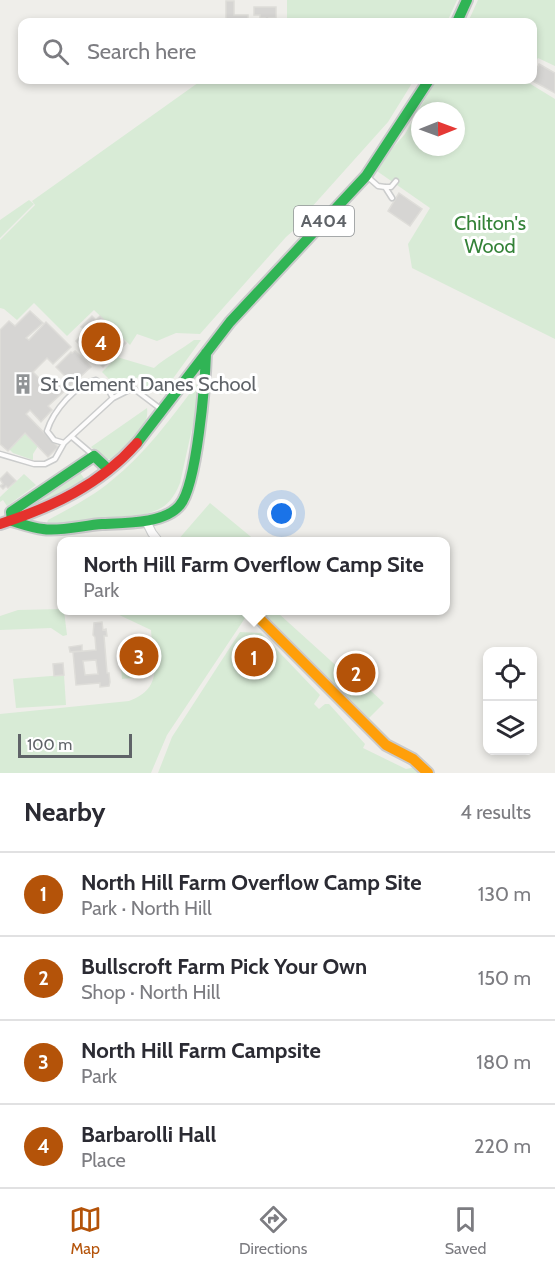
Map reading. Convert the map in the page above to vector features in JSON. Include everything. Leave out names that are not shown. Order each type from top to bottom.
[{"type":"street","points":[[459,18],[467,0]]},
{"type":"street","name":"A404","points":[[0,524],[70,497],[133,448],[230,322],[366,176],[426,84]]},
{"type":"street","points":[[108,469],[94,456],[11,512],[12,521],[45,530],[146,521],[163,518],[180,506],[187,491],[205,386],[206,353]]},
{"type":"street","points":[[146,521],[155,537]]},
{"type":"street","points":[[256,615],[386,745],[413,759],[428,773]]},
{"type":"lane","points":[[366,176],[378,186],[391,186],[396,181]]},
{"type":"lane","points":[[385,187],[392,198]]},
{"type":"lane","points":[[64,444],[54,440],[47,431],[49,423],[67,399],[84,382],[96,380],[108,388],[113,398]]},
{"type":"lane","points":[[0,454],[34,464],[45,464],[55,459],[64,444],[113,398],[133,388],[163,411]]},
{"type":"lane","points":[[72,437],[94,456]]},
{"type":"green space","points":[[287,0],[457,0],[449,18],[287,18]]},
{"type":"green space","points":[[478,0],[555,0],[555,66],[537,59],[537,18],[470,18]]},
{"type":"green space","points":[[196,84],[412,84],[388,122],[200,334],[176,333],[157,341],[137,334],[130,345],[94,310],[67,336],[34,303],[17,320],[0,308],[0,240],[35,205],[32,201]]},
{"type":"green space","name":"Chilton's Wood","points":[[434,84],[531,84],[555,99],[555,339],[412,268],[408,244],[430,208],[374,169],[405,134],[411,124],[411,156],[465,156],[465,102],[423,102]]},
{"type":"green space","points":[[29,200],[34,204],[0,238],[0,220]]},
{"type":"green space","points":[[194,340],[201,340],[161,395],[146,387],[145,375],[130,380],[109,379],[102,372],[117,357],[154,368]]},
{"type":"green space","points":[[197,384],[201,388],[180,483],[167,504],[145,514],[46,525],[48,520],[81,502],[111,481],[135,459]]},
{"type":"green space","points":[[147,408],[145,424],[141,431],[111,459],[104,459],[91,447]]},
{"type":"green space","points":[[25,433],[38,446],[33,454],[33,460],[13,453],[9,449]]},
{"type":"green space","points":[[79,471],[85,480],[62,495],[24,510]]},
{"type":"green space","points":[[24,474],[36,485],[7,506],[3,500],[0,502],[0,497]]},
{"type":"green space","points":[[210,503],[251,537],[180,537]]},
{"type":"green space","points":[[57,609],[57,615],[64,615],[67,635],[63,636],[51,628],[0,630],[0,616],[18,610]]},
{"type":"green space","points":[[119,615],[247,615],[167,735],[151,773],[0,773],[0,714],[129,701],[140,696],[148,689],[154,673],[151,630]]},
{"type":"green space","points":[[266,615],[280,615],[341,670],[345,667],[384,703],[369,718]]},
{"type":"green space","points":[[240,632],[261,633],[320,695],[314,704],[319,709],[329,704],[365,744],[363,748],[406,769],[416,767],[422,773],[158,773],[172,737]]},
{"type":"green space","points":[[148,644],[151,676],[122,679],[121,668],[131,667],[129,646]]},
{"type":"green space","points":[[64,675],[66,705],[16,708],[13,679]]},
{"type":"building","points":[[226,1],[234,1],[234,15],[248,15],[248,18],[226,18]]},
{"type":"building","points":[[254,7],[276,7],[276,18],[260,18],[260,15],[254,15]]},
{"type":"building","points":[[539,64],[555,73],[555,93],[537,83]]},
{"type":"building","points":[[399,193],[422,209],[410,226],[388,211]]},
{"type":"building","name":"St Clement Danes School","points":[[30,311],[43,323],[26,338],[29,340],[46,322],[71,347],[53,364],[47,358],[33,372],[51,390],[60,380],[64,384],[68,379],[56,367],[71,352],[75,351],[91,367],[48,406],[52,410],[41,422],[30,410],[26,414],[58,447],[48,457],[25,433],[8,451],[0,444],[0,330],[9,321],[15,326]]},
{"type":"building","points":[[92,316],[96,320],[100,316],[126,343],[103,367],[76,341],[86,331],[81,327]]},
{"type":"building","points":[[7,472],[16,481],[3,489],[0,486],[3,484],[0,479]]},
{"type":"building","points":[[102,622],[103,630],[106,629],[107,636],[104,636],[109,686],[100,687],[100,683],[76,685],[73,652],[96,650],[93,635],[94,623]],"holes":[[[96,660],[98,674],[85,675],[83,661]]]},
{"type":"building","points":[[82,645],[82,651],[70,652],[69,647]]},
{"type":"building","points":[[63,663],[64,675],[54,676],[53,664]]},
{"type":"traffic: fast","points":[[459,18],[467,0]]},
{"type":"traffic: fast","points":[[137,443],[230,322],[366,176],[426,84]]},
{"type":"traffic: fast","points":[[108,469],[94,456],[11,512],[12,521],[49,530],[132,523],[165,516],[180,505],[186,494],[195,456],[206,353]]},
{"type":"traffic: slow","points":[[256,615],[386,745],[413,759],[428,773]]},
{"type":"traffic: jam","points":[[0,524],[56,502],[91,483],[123,458],[137,443]]},
{"type":"place","name":"Barbarolli Hall","points":[[101,342]]},
{"type":"place","name":"St Clement Danes School","points":[[23,384]]},
{"type":"place","name":"North Hill Farm Campsite","points":[[139,656]]},
{"type":"place","name":"North Hill Farm Overflow Camp Site","points":[[254,657]]},
{"type":"place","name":"Bullscroft Farm Pick Your Own","points":[[356,673]]}]
